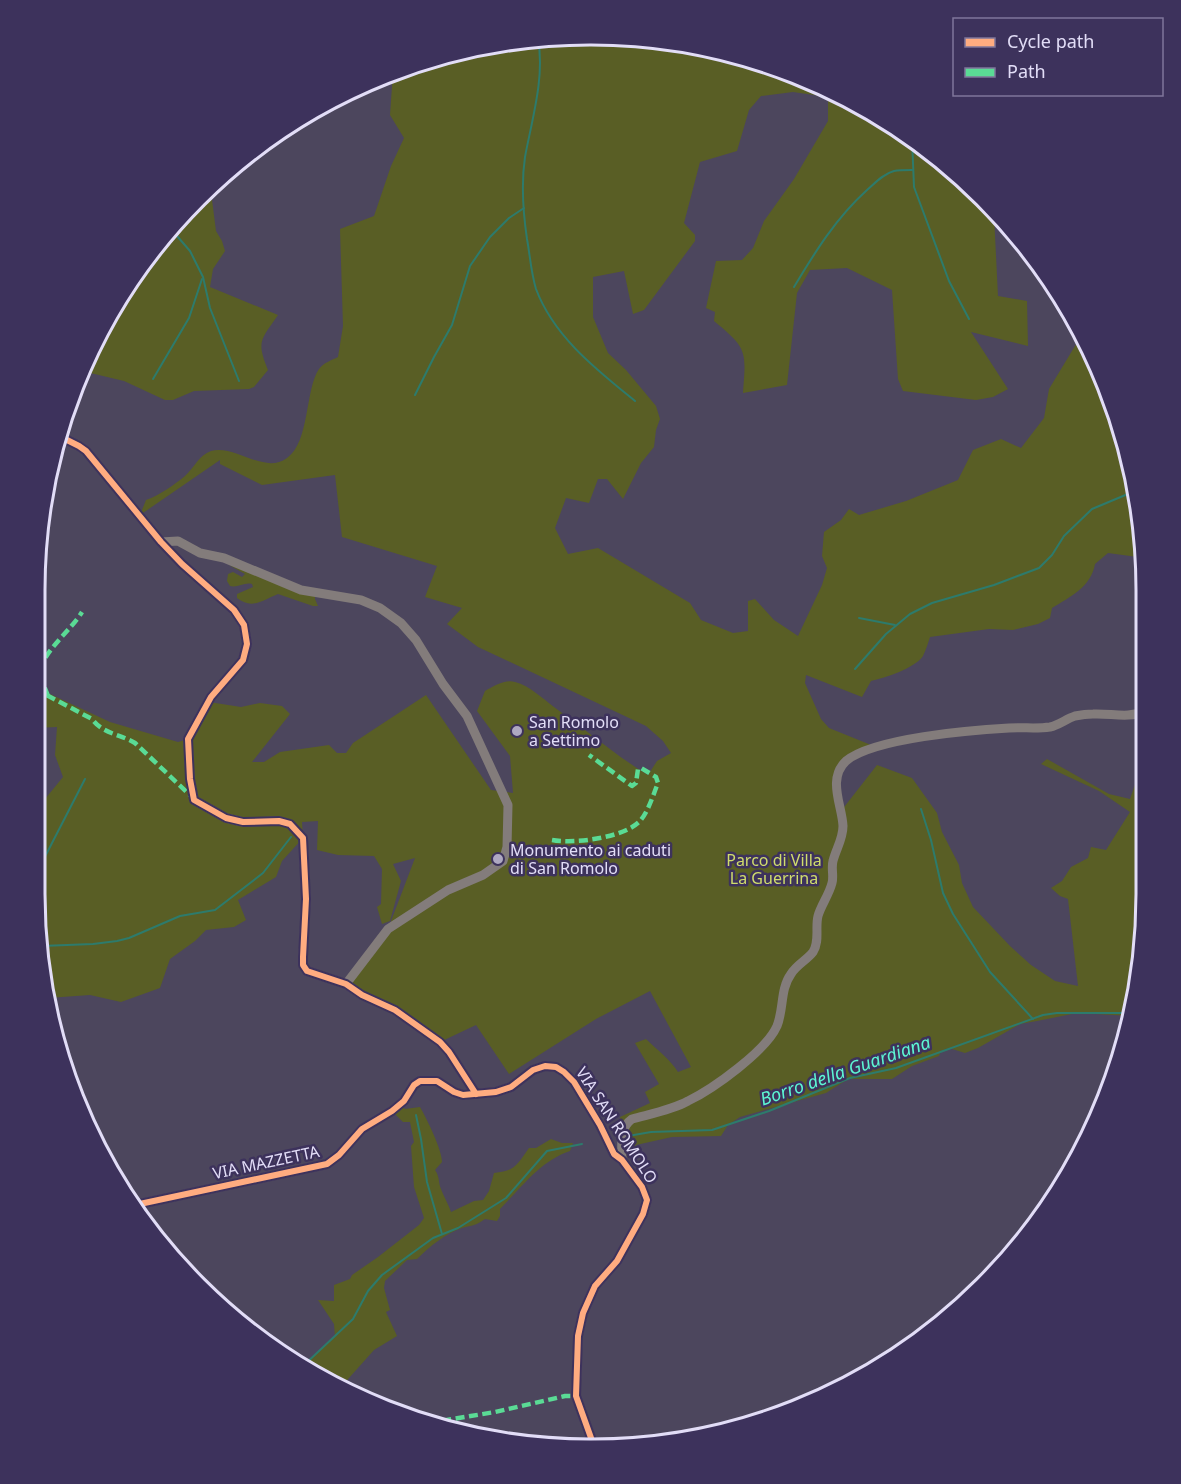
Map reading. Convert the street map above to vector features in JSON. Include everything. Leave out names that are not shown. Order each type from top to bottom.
[{"type":"street","points":[[67,440],[86,451],[161,542],[234,610],[244,625],[247,644],[243,660],[211,697],[188,739],[190,779],[194,800],[226,818],[243,822],[279,821],[290,824],[303,838],[306,899],[303,965],[307,971],[346,984],[362,995],[395,1010],[440,1042],[476,1094]]},
{"type":"street","points":[[161,542],[178,541],[200,553],[224,558],[301,591],[361,600],[380,608],[401,623],[416,640],[443,684],[467,716],[508,805],[507,847],[503,861],[483,875],[448,890],[388,929],[346,984]]},
{"type":"street","points":[[622,1160],[621,1142],[627,1123],[632,1119],[688,1102],[733,1072],[768,1042],[777,1026],[784,985],[792,972],[813,951],[817,941],[816,924],[820,906],[832,882],[832,862],[843,825],[836,785],[839,771],[846,762],[861,752],[886,744],[928,736],[1011,728],[1052,727],[1074,716],[1136,715]]},
{"type":"street","name":"VIA SAN ROMOLO","points":[[476,1094],[496,1092],[511,1087],[533,1070],[545,1066],[556,1067],[574,1082],[600,1125],[614,1154],[622,1160],[642,1187],[646,1200],[643,1214],[617,1261],[595,1286],[583,1313],[578,1346],[576,1396],[591,1439]]},
{"type":"street","name":"VIA MAZZETTA","points":[[142,1204],[327,1164],[339,1155],[362,1129],[404,1101],[414,1085],[420,1081],[437,1080],[454,1092],[463,1095],[476,1094]]},
{"type":"green space","name":"Parco di Villa La Guerrina","points":[[555,46],[626,46],[697,55],[766,74],[820,96],[793,92],[761,96],[749,110],[737,151],[700,162],[684,223],[695,235],[695,241],[644,310],[633,314],[624,271],[593,277],[593,317],[608,353],[626,370],[656,406],[660,419],[654,447],[641,463],[623,499],[607,479],[598,479],[589,503],[566,498],[555,528],[568,554],[598,548],[690,603],[701,620],[733,633],[748,631],[748,601],[755,599],[774,620],[798,636],[822,585],[827,568],[822,556],[824,532],[841,520],[849,509],[859,515],[906,501],[958,480],[973,450],[1001,439],[1021,448],[1044,418],[1049,389],[1077,343],[1107,415],[1117,449],[1126,484],[1135,557],[1108,553],[1095,564],[1093,572],[1084,585],[1052,608],[1050,618],[1038,624],[1013,630],[989,629],[930,637],[924,654],[919,660],[899,672],[871,681],[862,697],[806,675],[805,683],[821,719],[829,728],[876,747],[861,752],[839,771],[841,811],[877,765],[912,778],[937,813],[942,832],[959,865],[962,883],[973,907],[1031,965],[1055,981],[1078,986],[1068,899],[1060,896],[1051,888],[1062,881],[1071,867],[1088,858],[1091,847],[1106,850],[1130,812],[1099,791],[1041,764],[1047,759],[1109,794],[1130,799],[1136,782],[1135,929],[1122,1016],[1077,1013],[1020,1024],[965,1053],[949,1048],[941,1051],[939,1056],[912,1066],[892,1079],[848,1079],[826,1093],[740,1117],[728,1125],[721,1136],[672,1137],[636,1145],[633,1158],[627,1157],[620,1117],[650,1103],[645,1092],[659,1084],[635,1043],[646,1039],[678,1072],[691,1067],[650,991],[596,1019],[509,1074],[476,1025],[440,1042],[346,984],[388,929],[415,858],[393,864],[401,881],[390,921],[382,924],[377,907],[381,904],[382,869],[374,856],[338,855],[317,850],[318,821],[302,822],[303,838],[282,861],[276,877],[238,900],[246,920],[234,927],[206,930],[170,959],[160,988],[121,1002],[90,995],[55,998],[46,929],[45,799],[63,777],[55,755],[57,727],[45,728],[45,692],[110,722],[178,742],[188,739],[209,702],[241,707],[260,703],[282,706],[290,714],[252,762],[264,762],[280,752],[329,745],[337,753],[346,753],[353,743],[426,695],[491,790],[513,793],[510,756],[477,711],[485,691],[503,682],[511,681],[531,689],[648,775],[657,761],[671,753],[663,741],[646,726],[478,647],[447,624],[462,608],[425,597],[437,566],[342,537],[335,475],[262,485],[220,464],[220,460],[140,515],[146,500],[176,483],[203,455],[211,451],[230,452],[269,463],[287,458],[294,450],[304,428],[311,389],[319,369],[338,357],[343,326],[340,229],[374,216],[391,166],[404,138],[390,115],[392,83],[415,74],[484,55]]},
{"type":"green space","points":[[828,99],[894,137],[923,158],[950,180],[994,224],[998,296],[1027,301],[1028,346],[971,332],[1008,389],[993,397],[976,400],[903,391],[898,379],[892,290],[847,268],[810,270],[797,293],[787,385],[743,393],[745,368],[739,345],[714,321],[715,312],[706,308],[716,261],[742,260],[753,248],[764,221],[794,179],[828,121]]},
{"type":"green space","points":[[212,198],[216,231],[225,251],[213,269],[210,287],[278,315],[264,336],[261,346],[268,370],[254,387],[249,389],[194,391],[173,400],[165,400],[124,381],[91,373],[101,349],[137,287],[158,258]]},
{"type":"green space","points":[[229,565],[315,593],[318,606],[278,594],[258,603],[242,602],[237,598],[237,594],[253,587],[252,584],[230,586],[227,581],[228,574],[233,572],[242,577],[245,574]]},
{"type":"green space","points":[[400,1104],[405,1109],[420,1107],[440,1150],[442,1162],[435,1170],[451,1212],[474,1201],[483,1200],[489,1191],[494,1173],[511,1169],[529,1148],[536,1148],[551,1139],[562,1143],[573,1143],[570,1151],[559,1155],[540,1168],[524,1184],[500,1209],[497,1221],[485,1219],[450,1234],[432,1245],[417,1259],[407,1260],[385,1281],[384,1288],[390,1310],[386,1312],[397,1336],[374,1350],[346,1381],[309,1361],[335,1337],[334,1324],[318,1300],[334,1301],[334,1285],[350,1279],[352,1275],[419,1225],[424,1218],[414,1187],[411,1146],[414,1142],[410,1122],[403,1122],[392,1111]]},
{"type":"waterway","points":[[539,48],[539,83],[525,157],[523,188],[534,283],[544,306],[565,337],[592,365],[635,401]]},
{"type":"waterway","points":[[912,150],[914,187],[949,281],[969,319]]},
{"type":"waterway","points":[[794,287],[827,236],[856,201],[886,174],[912,170]]},
{"type":"waterway","points":[[415,395],[452,325],[470,266],[490,237],[509,218],[524,208]]},
{"type":"waterway","points":[[177,235],[190,251],[203,277],[210,308],[239,381]]},
{"type":"waterway","points":[[153,379],[189,318],[202,279]]},
{"type":"waterway","points":[[855,669],[886,634],[910,614],[932,603],[994,585],[1039,568],[1052,555],[1064,536],[1092,509],[1127,494]]},
{"type":"waterway","points":[[859,618],[895,625]]},
{"type":"waterway","points":[[45,857],[85,779]]},
{"type":"waterway","points":[[921,809],[931,840],[943,893],[953,914],[990,972],[1033,1019]]},
{"type":"waterway","points":[[48,946],[117,941],[180,916],[215,910],[263,873],[291,837]]},
{"type":"waterway","name":"Borro della Guardiana","points":[[628,1136],[651,1132],[712,1130],[769,1111],[850,1078],[896,1068],[1043,1015],[1123,1013]]},
{"type":"waterway","points":[[416,1115],[427,1182],[442,1234]]},
{"type":"waterway","points":[[309,1360],[353,1319],[368,1291],[382,1275],[433,1238],[458,1228],[506,1198],[547,1151],[582,1144]]},
{"type":"marked path","points":[[45,658],[82,612]]},
{"type":"marked path","points":[[45,688],[48,696]]},
{"type":"marked path","points":[[45,694],[92,719],[106,731],[135,743],[193,798]]},
{"type":"marked path","points":[[552,840],[585,840],[621,832],[639,822],[650,804],[658,783],[656,777],[641,768],[638,769],[636,783],[632,786],[589,755]]},
{"type":"marked path","points":[[448,1420],[565,1396],[576,1396]]},
{"type":"cycle path","points":[[67,440],[86,451],[161,542],[234,610],[244,625],[247,644],[243,660],[211,697],[188,739],[190,779],[194,800],[226,818],[243,822],[279,821],[290,824],[303,838],[306,899],[303,965],[307,971],[346,984],[362,995],[395,1010],[440,1042],[476,1094]]},
{"type":"cycle path","points":[[142,1204],[327,1164],[339,1155],[362,1129],[404,1101],[414,1085],[420,1081],[437,1081],[463,1095],[496,1092],[511,1087],[533,1070],[545,1066],[556,1067],[574,1082],[600,1125],[614,1154],[622,1160],[642,1187],[647,1200],[643,1214],[617,1261],[595,1286],[583,1313],[578,1336],[576,1396],[591,1439]]},
{"type":"place","name":"San Romolo a Settimo","points":[[517,731]]},
{"type":"place","name":"Monumento ai caduti di San Romolo","points":[[498,859]]}]
